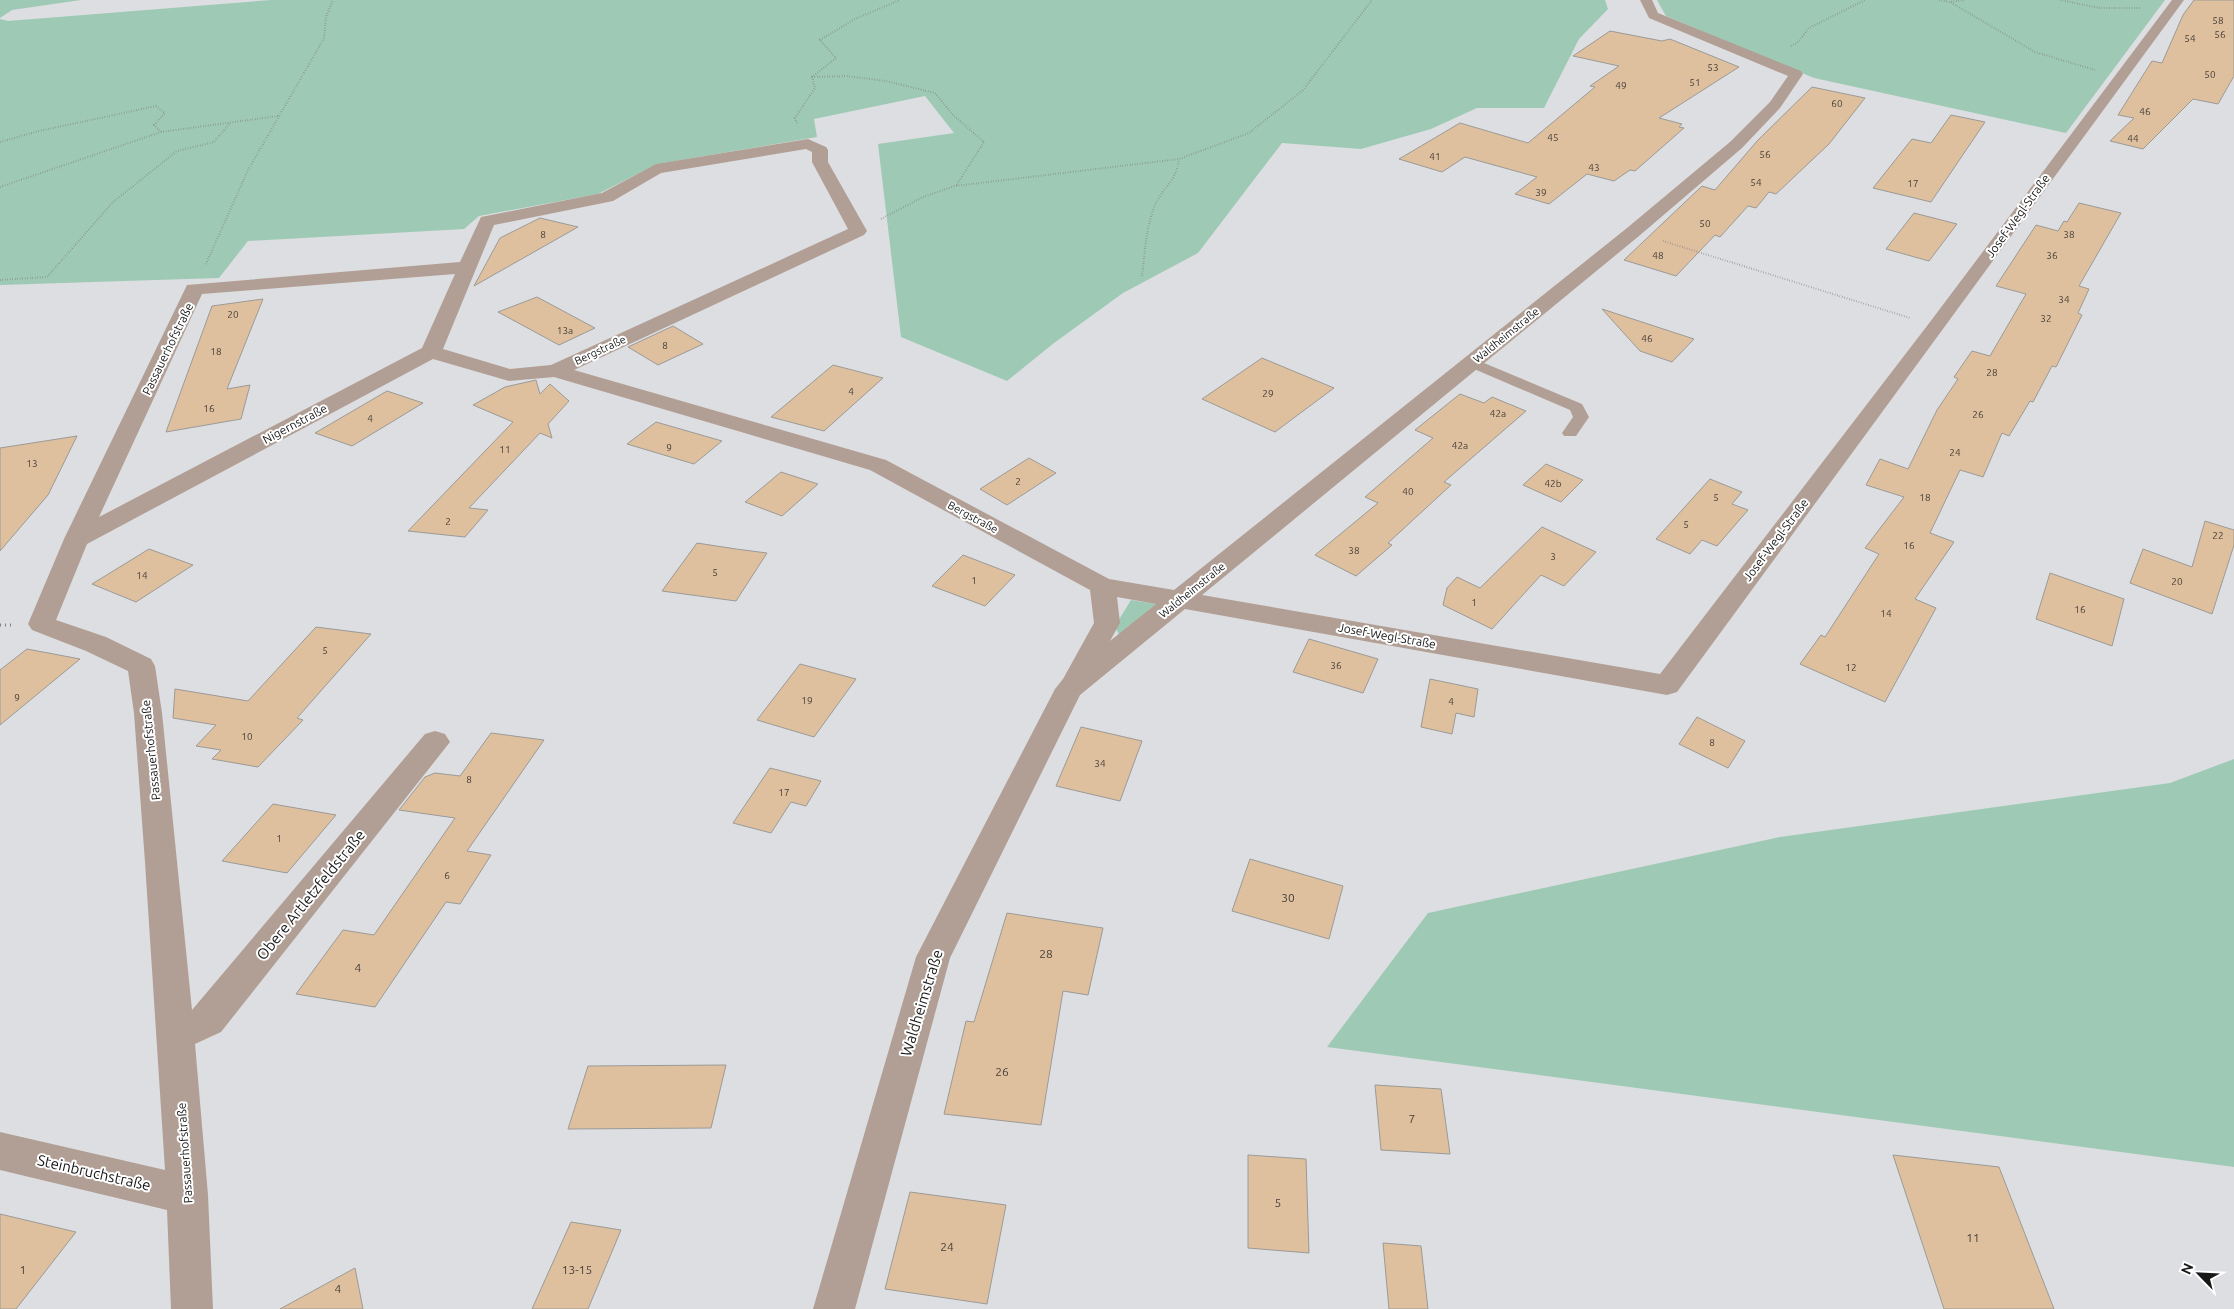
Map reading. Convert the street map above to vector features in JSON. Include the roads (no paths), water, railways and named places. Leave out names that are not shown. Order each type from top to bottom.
[{"type":"street","name":"Waldheimstraße","points":[[1069,689],[1633,232],[1736,145],[1775,105],[1796,74],[1653,15],[1646,0]]},
{"type":"street","name":"Josef-Wegl-Straße","points":[[1181,600],[1667,684],[1937,326],[2177,1]]},
{"type":"street","name":"Bergstraße","points":[[467,267],[488,221],[607,198],[656,169],[808,144],[820,150],[820,162],[858,230],[555,371]]},
{"type":"street","name":"Passauerhofstraße","points":[[192,1309],[188,1195],[177,1035],[148,713],[141,666],[96,644],[41,624],[76,539],[191,301],[194,289],[467,267]]},
{"type":"street","points":[[467,267],[431,352],[509,375],[555,371]]},
{"type":"street","name":"Nigernstraße","points":[[76,539],[431,352]]},
{"type":"street","name":"Bergstraße","points":[[555,371],[878,465],[1102,586],[1181,600]]},
{"type":"street","name":"Waldheimstraße","points":[[834,1309],[933,957],[1069,689],[1107,623],[1102,586]]},
{"type":"street","name":"Obere Artletzfeldstraße","points":[[177,1035],[208,1020],[435,742]]},
{"type":"street","name":"Steinbruchstraße","points":[[0,1151],[188,1195]]},
{"type":"lane","points":[[1472,363],[1576,407],[1582,417],[1570,433]]}]
